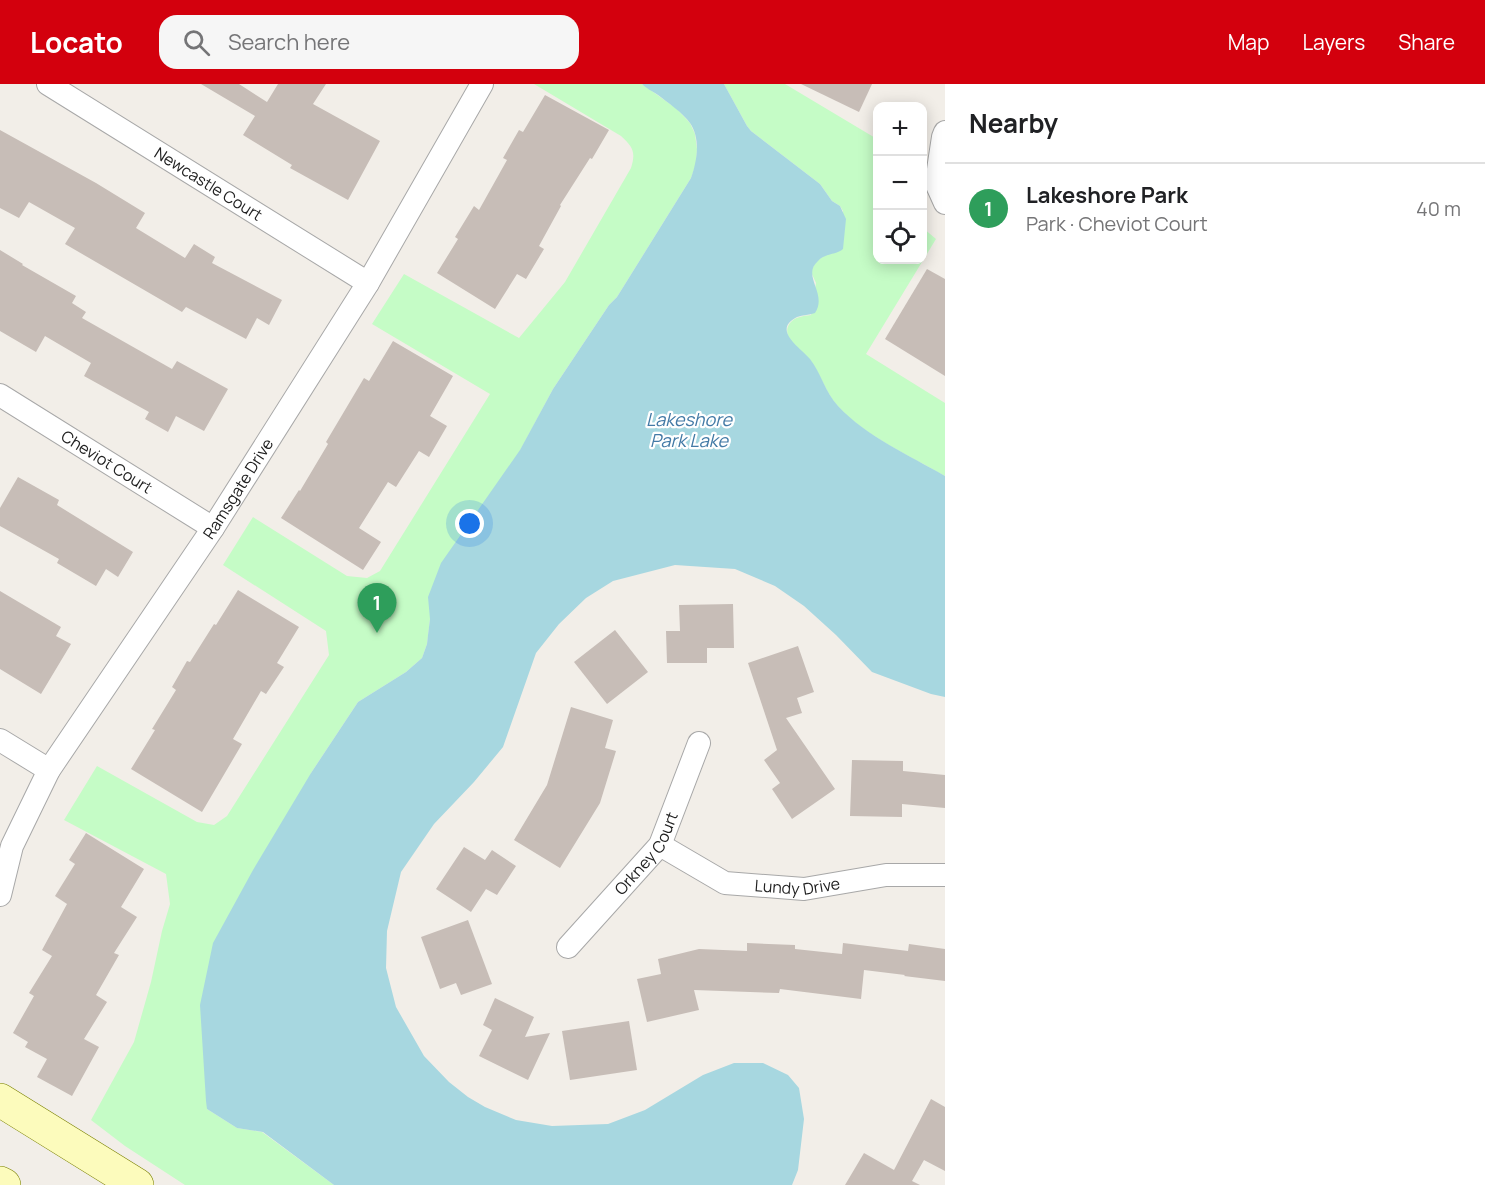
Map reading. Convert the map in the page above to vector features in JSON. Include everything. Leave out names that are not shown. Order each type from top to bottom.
[{"type":"street","name":"Newcastle Court","points":[[48,84],[368,283]]},
{"type":"street","name":"Ramsgate Drive","points":[[0,895],[12,846],[49,770],[213,528],[368,283],[482,84]]},
{"type":"street","points":[[945,132],[936,183],[945,203]]},
{"type":"street","name":"Cheviot Court","points":[[0,395],[213,528]]},
{"type":"street","points":[[0,740],[49,770]]},
{"type":"street","name":"Orkney Court","points":[[568,947],[660,845],[699,743]]},
{"type":"street","name":"Lundy Drive","points":[[660,845],[725,883],[804,889],[886,875],[945,875]]},
{"type":"street","points":[[0,1100],[137,1185]]},
{"type":"street","points":[[0,1183],[4,1185]]},
{"type":"green space","points":[[534,84],[642,84],[677,109],[690,123],[695,134],[696,164],[691,178],[617,297],[609,305],[553,389],[430,619],[427,644],[422,658],[406,672],[358,702],[311,773],[207,1109],[237,1128],[262,1132],[334,1185],[185,1185],[125,1146],[91,1120],[134,1042],[170,904],[166,874],[64,820],[97,766],[197,822],[214,825],[227,816],[329,655],[326,631],[223,565],[253,517],[347,576],[367,578],[380,571],[490,394],[372,324],[404,274],[519,338],[565,282],[631,168],[632,150],[621,136]]},
{"type":"green space","points":[[724,84],[785,84],[873,137],[873,264],[921,264],[866,354],[945,403],[945,476],[873,435],[847,415],[832,399],[810,360],[790,339],[787,328],[790,323],[799,317],[811,315],[816,283],[811,272],[818,260],[829,254],[843,211],[832,201],[820,184],[747,126]]},
{"type":"green space","points":[[927,231],[936,239],[927,254]]},
{"type":"water","name":"Lakeshore Park Lake","points":[[642,84],[724,84],[751,131],[820,184],[832,201],[840,206],[846,219],[843,249],[821,258],[814,267],[812,273],[819,299],[818,306],[815,313],[797,317],[790,322],[787,333],[814,364],[826,389],[849,417],[889,445],[945,476],[945,697],[872,672],[804,606],[775,586],[735,569],[675,565],[613,581],[586,598],[559,624],[536,653],[503,747],[434,824],[401,872],[387,931],[386,968],[396,1007],[424,1056],[449,1082],[468,1097],[516,1120],[552,1126],[608,1124],[645,1110],[703,1075],[734,1063],[763,1063],[788,1075],[799,1088],[804,1119],[798,1170],[792,1185],[334,1185],[263,1132],[237,1128],[207,1109],[200,1005],[213,943],[253,870],[311,773],[358,702],[406,672],[422,658],[427,644],[430,619],[428,597],[441,563],[520,450],[553,389],[609,305],[617,297],[691,178],[697,143],[690,123]]},
{"type":"building","points":[[201,84],[239,84],[267,102],[278,84],[326,84],[313,104],[380,141],[348,200],[290,168],[292,165],[243,135],[255,116]]},
{"type":"building","points":[[801,84],[872,84],[859,112]]},
{"type":"building","points":[[545,95],[609,130],[560,205],[539,246],[544,249],[526,279],[517,274],[495,309],[437,273],[458,239],[455,237],[474,206],[479,210],[507,160],[503,158],[519,130],[523,132]]},
{"type":"building","points":[[0,130],[145,213],[136,228],[185,258],[194,244],[215,257],[212,263],[282,300],[269,325],[257,318],[246,339],[186,307],[182,312],[65,244],[75,228],[29,202],[19,218],[0,208]]},
{"type":"building","points":[[0,250],[76,296],[72,303],[86,312],[82,318],[172,369],[177,361],[228,389],[204,431],[176,416],[168,432],[145,419],[149,412],[84,376],[91,363],[45,336],[36,352],[0,331]]},
{"type":"building","points":[[927,269],[945,279],[945,376],[885,339]]},
{"type":"building","points":[[393,341],[453,376],[430,416],[447,426],[429,457],[419,451],[396,487],[388,482],[359,528],[381,542],[363,570],[281,518],[328,444],[326,442],[364,378],[369,381]]},
{"type":"building","points":[[18,477],[59,500],[57,505],[133,552],[118,577],[106,569],[96,586],[57,563],[59,559],[0,526],[0,508]]},
{"type":"building","points":[[238,590],[299,627],[277,663],[284,667],[266,694],[261,691],[233,739],[242,744],[202,812],[131,769],[176,690],[172,687],[187,661],[190,662]]},
{"type":"building","points":[[0,591],[61,627],[56,636],[71,644],[41,694],[0,669]]},
{"type":"building","points":[[733,604],[734,648],[707,648],[707,663],[667,663],[666,631],[680,631],[679,605]]},
{"type":"building","points":[[615,630],[648,672],[607,704],[574,662]]},
{"type":"building","points":[[798,646],[814,692],[797,698],[802,713],[786,718],[835,789],[792,819],[772,789],[780,783],[764,760],[777,750],[748,663]]},
{"type":"building","points":[[571,707],[613,720],[605,748],[616,751],[600,803],[560,868],[514,840],[547,785]]},
{"type":"building","points":[[852,760],[903,761],[903,771],[945,775],[945,808],[902,804],[902,817],[850,816]]},
{"type":"building","points":[[86,833],[144,869],[121,907],[137,917],[114,953],[119,955],[96,995],[107,1002],[84,1039],[99,1047],[72,1096],[37,1077],[47,1059],[25,1047],[28,1042],[13,1033],[34,996],[29,993],[52,956],[42,950],[67,904],[55,896],[75,864],[69,860]]},
{"type":"building","points":[[464,847],[485,860],[492,850],[516,866],[497,895],[486,889],[471,912],[436,889]]},
{"type":"building","points":[[468,920],[492,984],[461,995],[456,983],[440,989],[421,937]]},
{"type":"building","points":[[747,943],[795,945],[795,949],[842,954],[843,943],[908,951],[909,944],[945,949],[945,981],[864,970],[861,999],[780,989],[779,993],[694,990],[699,1010],[647,1022],[637,979],[661,974],[658,959],[699,949],[747,951]]},
{"type":"building","points":[[495,998],[534,1017],[525,1037],[550,1033],[528,1080],[479,1056],[492,1030],[483,1025]]},
{"type":"building","points":[[629,1021],[637,1070],[570,1080],[562,1031]]},
{"type":"building","points":[[931,1099],[945,1107],[945,1171],[924,1160],[912,1181],[920,1185],[845,1185],[864,1153],[894,1170]]},
{"type":"place","name":"Lakeshore Park","points":[[377,633]]}]
